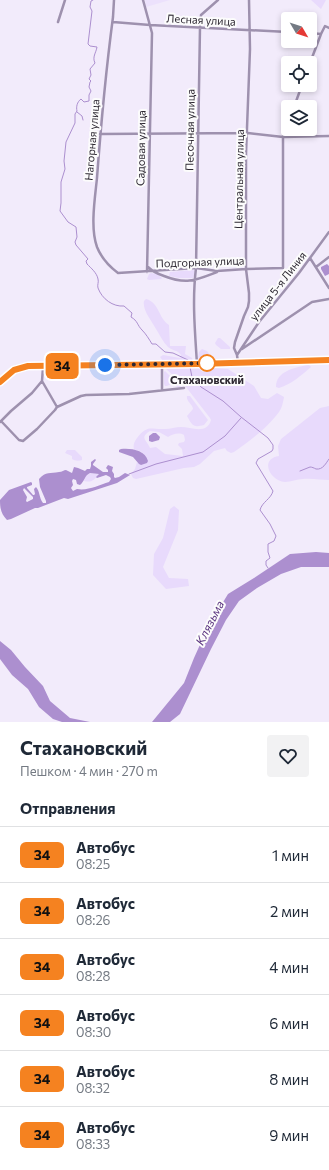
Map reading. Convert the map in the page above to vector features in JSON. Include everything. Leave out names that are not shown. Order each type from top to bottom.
[{"type":"main road","points":[[0,382],[14,370],[43,366],[160,365],[329,360]]},
{"type":"street","points":[[58,22],[65,0]]},
{"type":"street","name":"Нагорная улица","points":[[114,0],[100,134],[93,220],[97,248],[106,261],[118,273]]},
{"type":"street","name":"Садовая улица","points":[[144,0],[152,33],[147,272]]},
{"type":"street","name":"Песочная улица","points":[[195,280],[200,15],[218,0]]},
{"type":"street","name":"Центральная улица","points":[[238,363],[234,348],[235,342],[249,301],[246,269],[246,154],[250,49],[249,0]]},
{"type":"street","name":"Лесная улица","points":[[112,22],[150,26],[281,32]]},
{"type":"street","points":[[313,56],[324,26],[329,28]]},
{"type":"street","points":[[317,34],[321,34]]},
{"type":"street","points":[[100,134],[248,133],[281,136]]},
{"type":"street","name":"Подгорная улица","points":[[118,273],[196,268],[217,272],[246,269],[283,268],[283,136]]},
{"type":"street","points":[[317,136],[329,136]]},
{"type":"street","name":"улица 5-я Линия","points":[[241,350],[259,322],[299,273],[329,232]]},
{"type":"street","points":[[316,267],[329,257]]},
{"type":"street","points":[[310,258],[329,288]]},
{"type":"street","points":[[148,267],[160,275],[178,281],[195,280],[217,272]]},
{"type":"street","points":[[195,280],[194,322],[197,364]]},
{"type":"street","points":[[237,355],[241,350],[312,302],[329,299]]},
{"type":"street","points":[[160,365],[162,390]]},
{"type":"street","points":[[43,366],[42,382],[57,407]]},
{"type":"street","points":[[42,382],[0,422],[19,440],[23,441],[37,429],[57,407],[81,396],[130,394],[184,388]]},
{"type":"shaded area","points":[[145,0],[170,0],[146,7]]},
{"type":"shaded area","points":[[311,0],[326,0],[321,9]]},
{"type":"shaded area","points":[[327,264],[329,266],[329,274],[325,276],[321,267]]},
{"type":"shaded area","points":[[195,271],[193,278],[169,276],[170,272]]},
{"type":"shaded area","points":[[151,273],[157,274],[162,278],[147,279]]},
{"type":"shaded area","points":[[146,299],[151,301],[157,307],[165,322],[169,325],[170,346],[186,346],[185,354],[192,358],[193,361],[163,361],[160,357],[163,355],[180,358],[181,355],[168,347],[163,341],[144,308],[144,301]]},
{"type":"shaded area","points":[[218,338],[230,347],[230,349],[221,349],[216,345],[215,343]]},
{"type":"shaded area","points":[[202,349],[207,351],[212,358],[200,360],[198,357],[199,352]]},
{"type":"shaded area","points":[[307,365],[311,367],[296,379],[283,387],[276,387],[279,377],[282,374],[291,369]]},
{"type":"shaded area","points":[[168,367],[197,367],[203,372],[212,368],[228,369],[254,386],[261,398],[268,399],[277,393],[284,397],[282,407],[275,418],[264,429],[234,452],[231,453],[225,448],[214,451],[200,464],[194,467],[136,479],[133,478],[131,474],[135,469],[137,462],[141,465],[142,452],[134,450],[134,444],[137,438],[144,431],[147,429],[181,427],[202,429],[209,425],[211,420],[186,387],[166,369]],"holes":[[[150,431],[159,432],[168,437],[176,434],[184,435],[184,442],[179,443],[178,445],[182,449],[183,456],[165,454],[156,447],[150,448],[144,437],[145,435]]]},
{"type":"shaded area","points":[[165,371],[181,387],[180,388],[171,384],[165,386]]},
{"type":"shaded area","points":[[187,396],[190,396],[208,420],[204,425],[193,425],[187,416],[193,409]]},
{"type":"shaded area","points":[[329,406],[329,480],[298,479],[285,482],[275,478],[271,474],[268,465],[269,461],[279,456],[278,446],[281,439],[320,408]]},
{"type":"shaded area","points":[[156,433],[160,437],[159,440],[152,442],[149,441],[149,436]]},
{"type":"shaded area","points":[[121,449],[137,450],[144,454],[148,461],[147,463],[141,465],[133,457],[119,452]]},
{"type":"shaded area","points":[[67,450],[75,450],[82,457],[82,460],[77,461],[72,459],[72,456],[65,453]]},
{"type":"shaded area","points":[[95,459],[96,460],[93,465],[103,472],[108,472],[106,468],[108,465],[113,467],[112,471],[115,478],[125,473],[130,475],[117,483],[68,499],[64,498],[35,508],[11,519],[7,520],[3,515],[0,500],[9,490],[31,482],[32,485],[27,488],[34,495],[34,489],[36,487],[43,503],[46,503],[40,487],[39,479],[42,476],[66,470],[72,473],[74,467],[85,471],[90,469],[91,462]],"holes":[[[90,473],[99,474],[96,477],[97,478],[106,475],[111,479],[109,482],[73,491],[71,488],[73,485],[73,479],[80,485]],[[24,488],[33,497],[33,499],[27,502],[27,497],[23,490]]]},
{"type":"shaded area","points":[[90,473],[99,475],[91,481],[84,481],[85,477]]},
{"type":"shaded area","points":[[174,506],[179,510],[178,530],[163,567],[169,578],[188,579],[189,586],[166,589],[153,575],[154,554],[163,538],[170,509]]},
{"type":"shaded area","points":[[316,552],[329,553],[329,567],[301,567],[281,574],[257,588],[239,601],[226,620],[180,714],[170,722],[152,722],[184,683],[208,627],[228,594],[290,554]]},
{"type":"shaded area","points":[[0,641],[11,650],[43,686],[50,701],[70,718],[90,722],[62,722],[53,719],[39,707],[28,689],[12,675],[0,659]]},
{"type":"waterway","points":[[93,0],[91,1],[90,7],[92,11],[88,44],[90,46],[97,47],[94,57],[95,63],[90,69],[91,75],[89,79],[91,81],[89,87],[91,91],[89,101],[84,102],[81,99],[78,103],[75,114],[75,123],[66,142],[64,161],[65,169],[61,182],[60,211],[68,222],[76,227],[76,245],[88,259],[86,261],[87,264],[96,275],[98,280],[98,288],[102,296],[108,302],[124,306],[132,313],[131,317],[152,344],[156,344],[165,352],[173,353],[188,360]]},
{"type":"waterway","points":[[77,112],[82,116],[83,120]]},
{"type":"waterway","points":[[190,367],[192,377],[201,387],[223,401],[268,438],[273,445],[272,451],[258,459],[256,463],[273,491],[260,510],[276,536],[274,541],[268,544],[270,558],[266,561],[268,568]]},
{"type":"waterway","points":[[129,474],[156,464],[203,452],[225,436],[241,418]]},
{"type":"waterway","points":[[300,471],[310,467],[316,469],[321,468],[329,459]]},
{"type":"bus line","name":"34","points":[[0,382],[14,370],[28,366],[158,365],[329,360]]},
{"type":"place","name":"Стахановский","points":[[207,363]]},
{"type":"route","points":[[105,365],[212,363],[207,363]]},
{"type":"water label","name":"Клязьма","points":[[210,623]]}]
